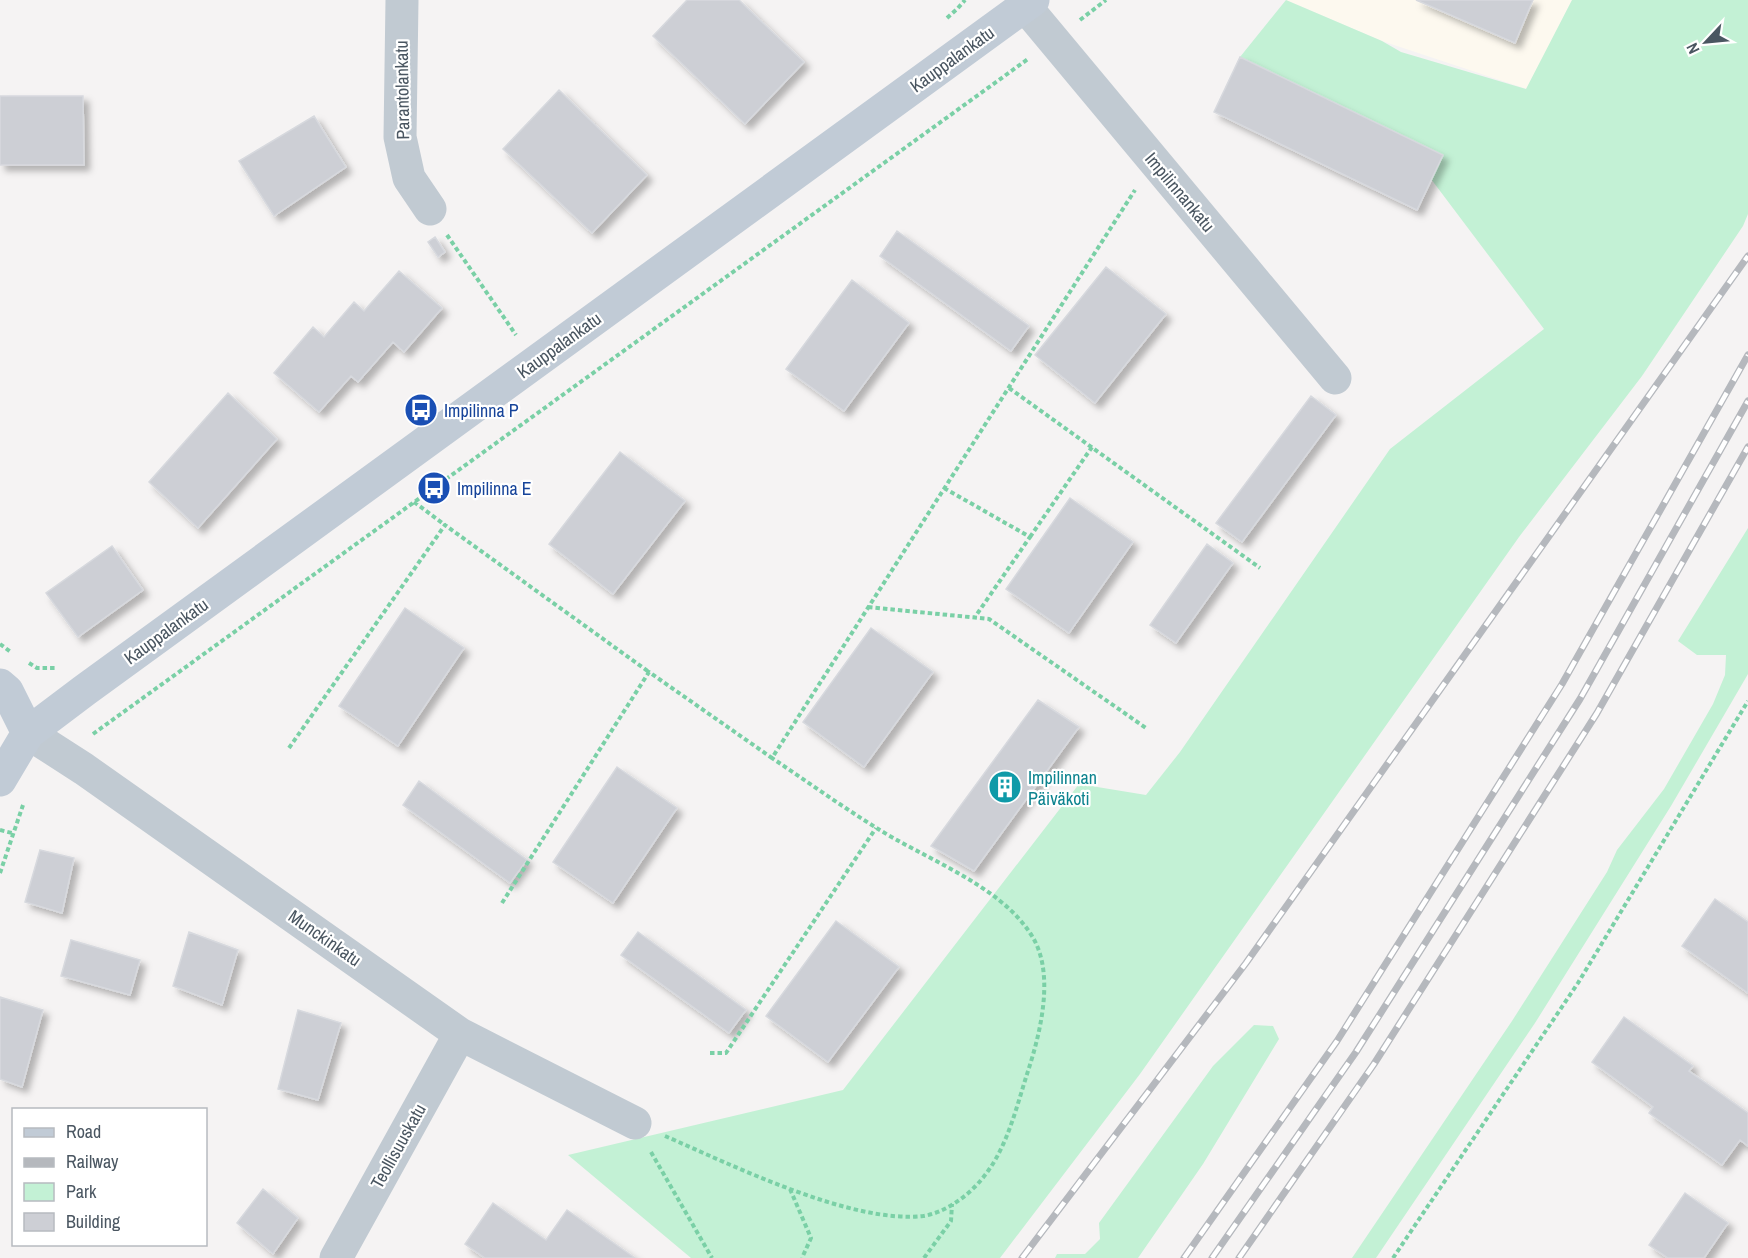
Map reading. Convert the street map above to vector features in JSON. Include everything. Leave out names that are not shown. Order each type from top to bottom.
[{"type":"main road","name":"Kauppalankatu","points":[[14,728],[1029,3]]},
{"type":"main road","points":[[0,685],[7,691],[14,728],[0,780]]},
{"type":"street","name":"Parantolankatu","points":[[402,0],[400,137],[409,178],[430,209]]},
{"type":"street","name":"Impilinnankatu","points":[[1029,3],[1053,41],[1335,378]]},
{"type":"street","name":"Munckinkatu","points":[[14,728],[66,757],[460,1034],[635,1123]]},
{"type":"street","name":"Teollisuuskatu","points":[[336,1258],[460,1034]]},
{"type":"path","points":[[66,757],[109,720],[1053,41],[1106,0]]},
{"type":"path","points":[[772,758],[1154,161]]},
{"type":"path","points":[[430,209],[519,339]]},
{"type":"path","points":[[1008,388],[1260,568]]},
{"type":"path","points":[[975,617],[1092,447]]},
{"type":"path","points":[[944,488],[1030,537]]},
{"type":"path","points":[[414,502],[772,758],[876,828],[987,892],[1031,933],[1042,958],[1044,974],[1040,1017],[1032,1060],[1009,1131],[992,1166],[979,1182],[940,1212],[924,1216],[897,1217],[844,1206],[790,1188],[635,1123]]},
{"type":"path","points":[[289,748],[445,525]]},
{"type":"path","points":[[868,607],[989,619],[1146,728]]},
{"type":"path","points":[[502,903],[649,672]]},
{"type":"path","points":[[1393,1258],[1578,983],[1748,701]]},
{"type":"path","points":[[0,873],[24,803]]},
{"type":"path","points":[[710,1053],[726,1053],[876,828]]},
{"type":"path","points":[[0,830],[12,833]]},
{"type":"path","points":[[635,1123],[712,1258]]},
{"type":"path","points":[[790,1188],[811,1238],[802,1258]]},
{"type":"path","points":[[924,1258],[951,1221],[952,1204]]},
{"type":"shaded area","points":[[1286,0],[1572,0],[1527,89],[1382,41]]},
{"type":"green space","points":[[1286,0],[1382,41],[1401,52],[1526,89],[1572,0],[1748,0],[1748,214],[1743,226],[1642,376],[1519,537],[1140,1074],[1000,1258],[691,1258],[568,1155],[843,1090],[1079,784],[1146,795],[1180,752],[1390,449],[1544,329],[1431,179],[1443,155],[1240,57]]},
{"type":"green space","points":[[1748,528],[1748,674],[1671,806],[1535,1023],[1376,1258],[1352,1258],[1512,1021],[1607,872],[1617,850],[1664,789],[1713,704],[1725,675],[1726,655],[1697,655],[1678,641]]},
{"type":"green space","points":[[1254,1025],[1273,1026],[1279,1039],[1203,1164],[1138,1258],[1055,1258],[1057,1254],[1085,1254],[1100,1239],[1099,1223],[1213,1066]]},
{"type":"building","points":[[687,0],[739,0],[804,62],[745,124],[653,36]]},
{"type":"building","points":[[1416,0],[1533,0],[1515,43]]},
{"type":"building","points":[[1240,57],[1443,155],[1417,210],[1214,112]]},
{"type":"building","points":[[559,90],[647,175],[592,233],[503,149]]},
{"type":"building","points":[[0,96],[83,96],[84,165],[0,165]]},
{"type":"building","points":[[314,116],[346,167],[274,216],[239,161]]},
{"type":"building","points":[[897,231],[1029,326],[1011,351],[880,256]]},
{"type":"building","points":[[435,237],[445,252],[438,257],[428,242]]},
{"type":"building","points":[[1106,267],[1166,314],[1095,403],[1035,355]]},
{"type":"building","points":[[399,271],[442,308],[404,352],[393,342],[358,382],[351,376],[319,412],[274,373],[313,327],[324,337],[354,302],[364,311]]},
{"type":"building","points":[[852,280],[909,323],[844,411],[786,369]]},
{"type":"building","points":[[228,393],[277,439],[198,528],[149,482]]},
{"type":"building","points":[[1311,396],[1336,415],[1242,542],[1216,523]]},
{"type":"building","points":[[620,452],[685,501],[613,594],[549,544]]},
{"type":"building","points":[[1070,498],[1133,542],[1069,633],[1006,589]]},
{"type":"building","points":[[1207,544],[1233,563],[1176,643],[1150,625]]},
{"type":"building","points":[[112,546],[143,590],[78,637],[46,593]]},
{"type":"building","points":[[405,608],[464,648],[398,746],[339,706]]},
{"type":"building","points":[[871,628],[933,672],[864,767],[803,722]]},
{"type":"building","name":"Impilinnan Päiväkoti","points":[[1038,700],[1079,727],[974,871],[931,846]]},
{"type":"building","points":[[617,767],[677,808],[613,903],[553,862]]},
{"type":"building","points":[[419,781],[527,860],[510,883],[403,805]]},
{"type":"building","points":[[40,850],[74,858],[62,913],[25,902]]},
{"type":"building","points":[[1715,899],[1748,922],[1748,993],[1682,946]]},
{"type":"building","points":[[836,921],[899,967],[828,1062],[766,1016]]},
{"type":"building","points":[[189,932],[238,950],[222,1005],[173,986]]},
{"type":"building","points":[[638,932],[746,1010],[729,1033],[621,955]]},
{"type":"building","points":[[71,940],[140,960],[130,995],[61,976]]},
{"type":"building","points":[[0,997],[43,1010],[22,1087],[0,1079]]},
{"type":"building","points":[[298,1010],[341,1023],[318,1100],[278,1089]]},
{"type":"building","points":[[1624,1017],[1693,1066],[1689,1071],[1748,1113],[1748,1146],[1740,1140],[1722,1165],[1649,1113],[1653,1107],[1592,1062]]},
{"type":"building","points":[[263,1189],[298,1218],[273,1254],[237,1223]]},
{"type":"building","points":[[1685,1193],[1728,1223],[1704,1258],[1668,1258],[1649,1245]]},
{"type":"building","points":[[493,1203],[546,1240],[567,1210],[635,1258],[485,1258],[465,1244]]},
{"type":"railway","points":[[1022,1258],[1246,963],[1748,256]]},
{"type":"railway","points":[[1184,1258],[1337,1041],[1562,684],[1748,355]]},
{"type":"railway","points":[[1212,1258],[1356,1052],[1580,699],[1748,401]]},
{"type":"railway","points":[[1239,1258],[1374,1064],[1597,713],[1748,447]]},
{"type":"place","name":"Impilinna P","points":[[421,410]]},
{"type":"place","name":"Impilinna E","points":[[434,488]]},
{"type":"place","name":"Impilinnan Päiväkoti","points":[[1005,787]]}]
